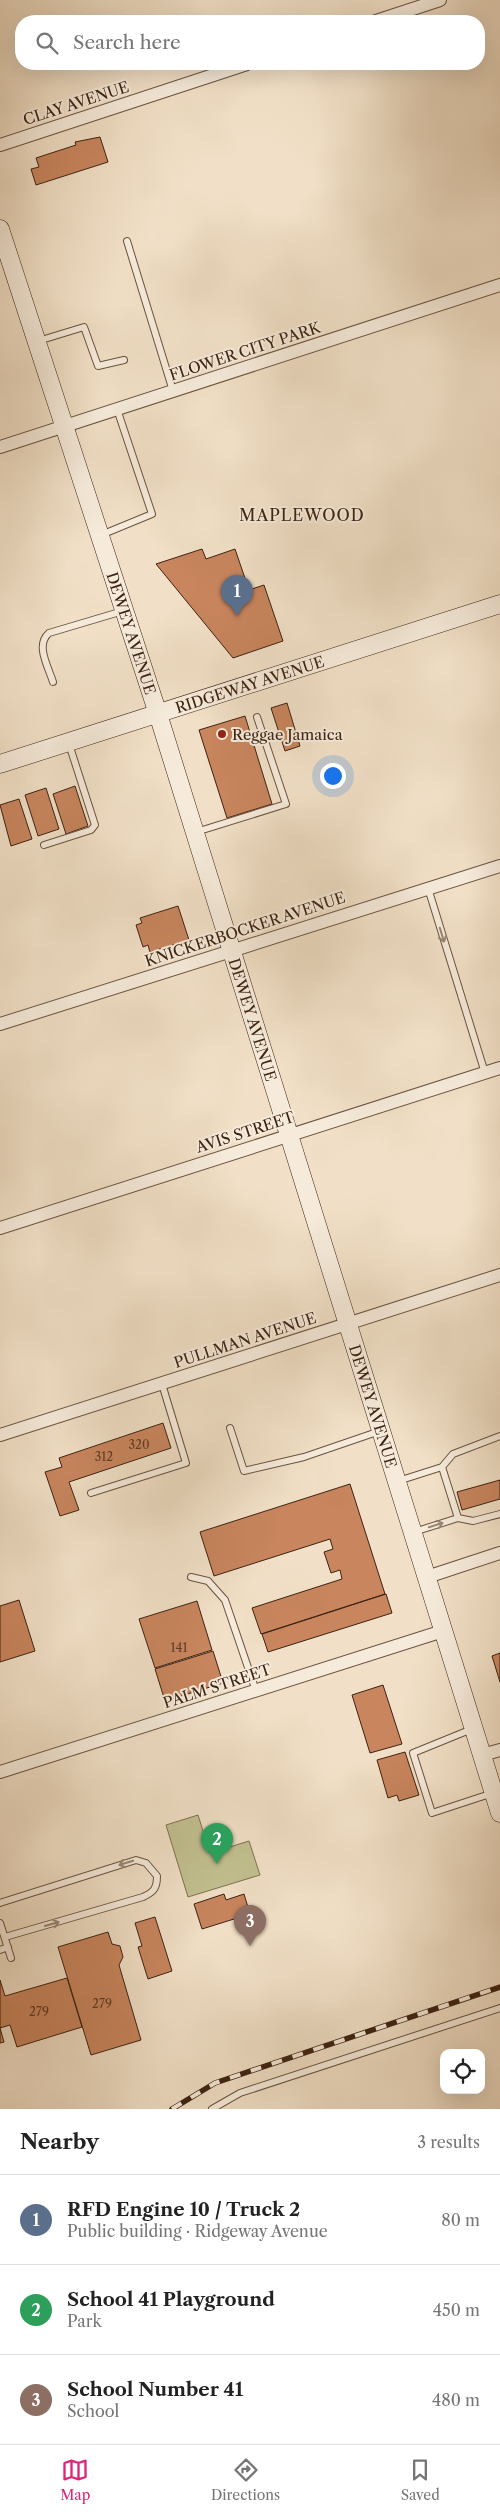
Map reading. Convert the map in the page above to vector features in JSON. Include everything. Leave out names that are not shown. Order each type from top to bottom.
[{"type":"street","points":[[394,15],[440,0]]},
{"type":"street","name":"CLAY AVENUE","points":[[0,145],[229,70]]},
{"type":"street","name":"DEWEY AVENUE","points":[[0,229],[158,714],[500,1813]]},
{"type":"street","name":"FLOWER CITY PARK","points":[[0,447],[500,285]]},
{"type":"street","name":"RIDGEWAY AVENUE","points":[[0,764],[500,604]]},
{"type":"street","name":"KNICKERBOCKER AVENUE","points":[[0,1024],[500,866]]},
{"type":"street","name":"AVIS STREET","points":[[0,1228],[500,1068]]},
{"type":"street","name":"PULLMAN AVENUE","points":[[0,1435],[500,1275]]},
{"type":"street","points":[[427,1577],[500,1553]]},
{"type":"street","name":"PALM STREET","points":[[0,1772],[443,1631]]},
{"type":"street","points":[[482,1755],[500,1750]]},
{"type":"lane","points":[[127,241],[173,391]]},
{"type":"lane","points":[[37,342],[84,327],[98,366],[124,360]]},
{"type":"lane","points":[[100,535],[152,514],[117,409]]},
{"type":"lane","points":[[53,682],[41,644],[43,638],[49,632],[124,610]]},
{"type":"lane","points":[[195,833],[286,804],[257,717]]},
{"type":"lane","points":[[44,845],[91,830],[95,825],[68,742]]},
{"type":"lane","points":[[428,888],[485,1073]]},
{"type":"lane","points":[[91,1493],[186,1463],[162,1384]]},
{"type":"lane","points":[[230,1428],[244,1471],[304,1457],[381,1430]]},
{"type":"lane","points":[[397,1481],[442,1467],[453,1454],[500,1436]]},
{"type":"lane","points":[[442,1467],[458,1518]]},
{"type":"lane","points":[[413,1533],[458,1518],[472,1521],[500,1514]]},
{"type":"lane","points":[[191,1577],[208,1581],[225,1600],[256,1691]]},
{"type":"lane","points":[[474,1728],[413,1753],[432,1813],[494,1792]]},
{"type":"lane","points":[[0,1903],[136,1860],[146,1863],[157,1876],[157,1886],[153,1892],[143,1897],[5,1937]]},
{"type":"lane","points":[[0,1923],[11,1958]]},
{"type":"lane","points":[[0,1950],[8,1948]]},
{"type":"lane","points":[[212,2109],[240,2093],[500,2008]]},
{"type":"shaded area","points":[[198,1815],[210,1853],[249,1841],[260,1875],[188,1897],[166,1825]]},
{"type":"building","points":[[100,137],[108,162],[36,185],[31,169],[39,167],[36,158],[76,145],[75,142]]},
{"type":"building","points":[[202,549],[206,559],[235,549],[249,590],[264,585],[283,641],[233,658],[156,564]]},
{"type":"building","points":[[287,703],[300,746],[285,751],[271,708]]},
{"type":"building","points":[[245,716],[272,804],[227,818],[199,730]]},
{"type":"building","points":[[75,786],[88,826],[66,834],[53,794]]},
{"type":"building","points":[[46,788],[59,829],[38,836],[25,795]]},
{"type":"building","points":[[19,799],[32,839],[11,846],[0,805]]},
{"type":"building","points":[[178,906],[189,940],[150,952],[148,945],[143,947],[136,925],[142,923],[140,918]]},
{"type":"building","points":[[163,1423],[171,1448],[69,1482],[79,1510],[60,1516],[45,1472],[62,1467],[59,1458]]},
{"type":"building","points":[[500,1480],[500,1499],[462,1510],[457,1492]]},
{"type":"building","points":[[350,1484],[385,1594],[261,1634],[252,1608],[342,1579],[340,1570],[331,1573],[324,1552],[333,1549],[330,1539],[214,1576],[200,1532]]},
{"type":"building","points":[[386,1594],[392,1613],[268,1652],[262,1634]]},
{"type":"building","points":[[19,1600],[35,1651],[0,1662],[0,1606]]},
{"type":"building","points":[[197,1601],[212,1650],[155,1668],[139,1619]]},
{"type":"building","points":[[213,1651],[223,1683],[165,1701],[155,1669]]},
{"type":"building","points":[[500,1653],[500,1682],[492,1656]]},
{"type":"building","points":[[383,1685],[402,1744],[370,1753],[352,1695]]},
{"type":"building","points":[[405,1752],[419,1795],[399,1801],[397,1795],[388,1798],[377,1760]]},
{"type":"building","points":[[224,1894],[226,1900],[244,1894],[250,1914],[202,1929],[194,1904]]},
{"type":"building","points":[[155,1917],[172,1971],[148,1979],[138,1947],[142,1946],[135,1923]]},
{"type":"building","points":[[108,1932],[112,1944],[120,1946],[123,1957],[119,1965],[141,2040],[91,2055],[58,1947]]},
{"type":"building","points":[[67,1978],[82,2027],[17,2047],[10,2025],[0,2028],[0,1980],[5,1996]]},
{"type":"building","points":[[0,2028],[4,2042],[0,2043]]},
{"type":"railway","points":[[172,2109],[215,2083],[500,1987]]},
{"type":"place","name":"RFD Engine 10 / Truck 2","points":[[237,616]]},
{"type":"place","name":"Reggae Jamaica","points":[[222,734]]},
{"type":"place","name":"School 41 Playground","points":[[217,1864]]},
{"type":"place","name":"School Number 41","points":[[250,1946]]},
{"type":"district","name":"MAPLEWOOD","points":[[302,515]]}]
